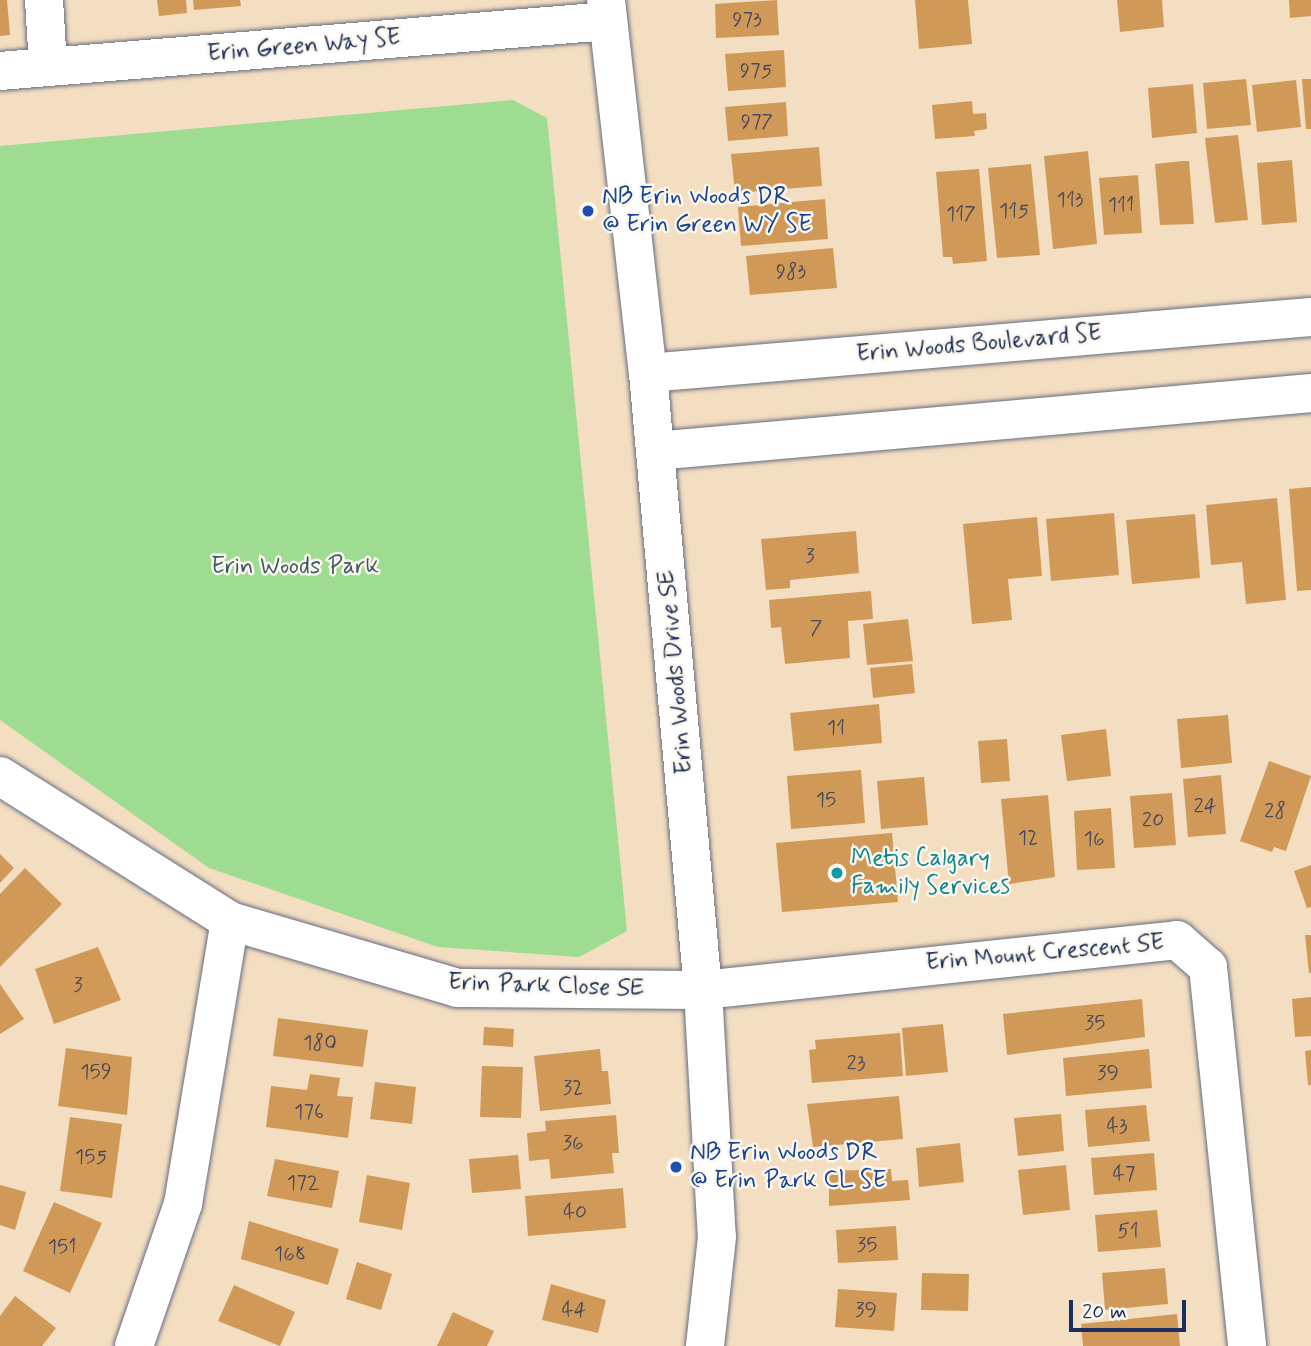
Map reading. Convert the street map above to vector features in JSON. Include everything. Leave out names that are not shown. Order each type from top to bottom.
[{"type":"street","points":[[44,0],[48,66]]},
{"type":"street","name":"Erin Green Way SE","points":[[0,71],[607,10]]},
{"type":"street","name":"Erin Woods Drive SE","points":[[607,10],[648,373],[703,990],[717,1237],[705,1346]]},
{"type":"street","name":"Erin Woods Boulevard SE","points":[[648,373],[1311,317]]},
{"type":"street","points":[[655,451],[1311,393]]},
{"type":"street","name":"Erin Park Close SE","points":[[0,776],[230,921],[457,988],[703,990]]},
{"type":"street","points":[[134,1346],[183,1204],[230,921]]},
{"type":"street","name":"Erin Mount Crescent SE","points":[[703,990],[1177,940],[1208,967],[1247,1346]]},
{"type":"green space","name":"Erin Woods Park","points":[[513,100],[547,118],[627,931],[579,957],[438,947],[209,868],[0,720],[0,146]]},
{"type":"building","points":[[0,0],[7,0],[10,35],[0,36]]},
{"type":"building","points":[[157,0],[186,0],[187,13],[159,16]]},
{"type":"building","points":[[193,0],[240,0],[241,6],[194,10]]},
{"type":"building","points":[[777,0],[779,35],[716,38],[715,4]]},
{"type":"building","points":[[915,0],[968,0],[972,44],[919,49]]},
{"type":"building","points":[[1117,0],[1162,0],[1164,27],[1120,32]]},
{"type":"building","points":[[1289,0],[1311,0],[1311,16],[1290,18]]},
{"type":"building","points":[[784,50],[786,87],[728,91],[725,54]]},
{"type":"building","points":[[1246,79],[1251,125],[1207,129],[1203,83]]},
{"type":"building","points":[[1302,79],[1311,79],[1311,129],[1306,129]]},
{"type":"building","points":[[1296,80],[1301,127],[1257,132],[1252,85]]},
{"type":"building","points":[[1193,84],[1197,133],[1152,138],[1148,88]]},
{"type":"building","points":[[972,101],[973,114],[986,113],[987,129],[974,131],[975,136],[935,139],[932,105]]},
{"type":"building","points":[[786,102],[788,136],[728,141],[725,107]]},
{"type":"building","points":[[1238,135],[1248,220],[1215,223],[1205,138]]},
{"type":"building","points":[[819,147],[822,186],[735,193],[731,154]]},
{"type":"building","points":[[1088,151],[1097,244],[1053,249],[1044,156]]},
{"type":"building","points":[[1292,160],[1297,222],[1262,225],[1257,163]]},
{"type":"building","points":[[1189,161],[1194,224],[1160,225],[1155,164]]},
{"type":"building","points":[[1031,164],[1040,255],[997,258],[988,168]]},
{"type":"building","points":[[979,169],[987,261],[953,264],[952,257],[943,257],[936,172]]},
{"type":"building","points":[[1138,175],[1142,233],[1104,235],[1099,178]]},
{"type":"building","points":[[825,199],[828,239],[741,246],[738,207]]},
{"type":"building","points":[[833,248],[837,288],[750,295],[746,256]]},
{"type":"building","points":[[1311,487],[1311,590],[1297,591],[1289,489]]},
{"type":"building","points":[[1277,498],[1286,600],[1246,604],[1242,562],[1211,565],[1206,505]]},
{"type":"building","points":[[1114,513],[1119,575],[1051,581],[1046,519]]},
{"type":"building","points":[[1195,514],[1200,578],[1132,584],[1126,520]]},
{"type":"building","points":[[1037,517],[1042,576],[1008,579],[1012,620],[972,624],[963,524]]},
{"type":"building","points":[[856,531],[859,573],[790,580],[790,588],[766,590],[761,539]]},
{"type":"building","points":[[871,591],[873,619],[848,621],[850,658],[785,664],[781,627],[771,628],[769,600]]},
{"type":"building","points":[[908,619],[913,661],[867,665],[863,624]]},
{"type":"building","points":[[912,664],[915,693],[873,698],[870,668]]},
{"type":"building","points":[[879,704],[882,743],[794,751],[790,713]]},
{"type":"building","points":[[1228,715],[1232,763],[1181,768],[1177,719]]},
{"type":"building","points":[[1106,729],[1111,776],[1067,781],[1061,735]]},
{"type":"building","points":[[1007,739],[1010,781],[981,783],[978,741]]},
{"type":"building","points":[[1269,761],[1311,776],[1286,851],[1274,847],[1272,852],[1240,841]]},
{"type":"building","points":[[861,770],[865,823],[791,829],[787,776]]},
{"type":"building","points":[[1221,775],[1226,834],[1188,837],[1183,779]]},
{"type":"building","points":[[924,777],[928,825],[881,829],[877,781]]},
{"type":"building","points":[[1172,793],[1176,845],[1134,848],[1130,796]]},
{"type":"building","points":[[1048,795],[1055,877],[1009,884],[1001,799]]},
{"type":"building","points":[[1111,808],[1115,868],[1077,870],[1074,811]]},
{"type":"building","name":"Metis Calgary Family Services","points":[[892,833],[898,902],[782,912],[776,843]]},
{"type":"building","points":[[0,854],[14,868],[0,883]]},
{"type":"building","points":[[1311,865],[1311,907],[1307,908],[1294,871]]},
{"type":"building","points":[[25,868],[62,904],[0,967],[0,894]]},
{"type":"building","points":[[1305,935],[1311,935],[1311,973],[1309,973]]},
{"type":"building","points":[[98,947],[121,1000],[54,1024],[35,969]]},
{"type":"building","points":[[0,984],[24,1019],[0,1034]]},
{"type":"building","points":[[1311,997],[1311,1036],[1295,1037],[1292,999]]},
{"type":"building","points":[[1142,999],[1145,1037],[1007,1055],[1003,1014]]},
{"type":"building","points":[[278,1018],[368,1030],[363,1067],[273,1056]]},
{"type":"building","points":[[943,1024],[948,1072],[906,1076],[902,1028]]},
{"type":"building","points":[[484,1027],[514,1029],[513,1047],[483,1045]]},
{"type":"building","points":[[900,1033],[903,1076],[812,1083],[809,1050],[816,1049],[815,1040]]},
{"type":"building","points":[[66,1048],[132,1057],[127,1115],[58,1106]]},
{"type":"building","points":[[600,1049],[602,1071],[608,1071],[611,1104],[540,1111],[534,1056]]},
{"type":"building","points":[[1149,1049],[1152,1088],[1066,1096],[1063,1058]]},
{"type":"building","points":[[1311,1050],[1311,1085],[1308,1085],[1305,1051]]},
{"type":"building","points":[[482,1066],[523,1067],[521,1118],[480,1117]]},
{"type":"building","points":[[310,1074],[340,1078],[337,1096],[353,1097],[348,1138],[266,1127],[271,1086],[307,1090]]},
{"type":"building","points":[[375,1082],[416,1087],[412,1124],[370,1119]]},
{"type":"building","points":[[899,1096],[903,1139],[813,1147],[807,1104]]},
{"type":"building","points":[[1146,1105],[1150,1141],[1088,1147],[1085,1110]]},
{"type":"building","points":[[1061,1114],[1064,1151],[1018,1156],[1014,1118]]},
{"type":"building","points":[[616,1115],[619,1153],[612,1153],[614,1173],[551,1179],[549,1159],[529,1161],[527,1133],[546,1131],[545,1121]]},
{"type":"building","points":[[70,1117],[122,1124],[112,1198],[60,1191]]},
{"type":"building","points":[[960,1143],[964,1182],[919,1187],[916,1148]]},
{"type":"building","points":[[1154,1153],[1157,1190],[1094,1195],[1091,1158]]},
{"type":"building","points":[[518,1155],[521,1189],[472,1193],[469,1159]]},
{"type":"building","points":[[275,1159],[339,1171],[332,1208],[267,1196]]},
{"type":"building","points":[[1066,1165],[1070,1210],[1023,1215],[1018,1170]]},
{"type":"building","points":[[891,1169],[892,1181],[908,1180],[910,1200],[829,1206],[829,1171]]},
{"type":"building","points":[[367,1175],[410,1183],[402,1230],[359,1222]]},
{"type":"building","points":[[0,1185],[26,1192],[15,1230],[0,1225]]},
{"type":"building","points":[[623,1188],[626,1228],[528,1236],[525,1196]]},
{"type":"building","points":[[54,1202],[102,1223],[70,1293],[23,1271]]},
{"type":"building","points":[[1157,1210],[1161,1247],[1098,1252],[1095,1215]]},
{"type":"building","points":[[249,1221],[339,1249],[328,1285],[241,1259]]},
{"type":"building","points":[[896,1226],[898,1260],[838,1263],[836,1230]]},
{"type":"building","points":[[357,1262],[392,1274],[381,1310],[346,1299]]},
{"type":"building","points":[[1165,1268],[1168,1304],[1105,1310],[1102,1273]]},
{"type":"building","points":[[922,1273],[969,1274],[968,1311],[921,1310]]},
{"type":"building","points":[[551,1284],[606,1300],[598,1333],[542,1320]]},
{"type":"building","points":[[234,1285],[295,1312],[280,1346],[218,1321]]},
{"type":"building","points":[[838,1289],[897,1293],[894,1331],[835,1327]]},
{"type":"building","points":[[15,1296],[56,1328],[42,1346],[0,1346],[0,1316]]},
{"type":"building","points":[[453,1312],[494,1331],[487,1346],[437,1346]]},
{"type":"building","points":[[1177,1314],[1180,1346],[1083,1346],[1081,1324]]},
{"type":"place","name":"NB Erin Woods DR @ Erin Green WY SE","points":[[588,211]]},
{"type":"place","name":"Metis Calgary Family Services","points":[[837,873]]},
{"type":"place","name":"NB Erin Woods DR @ Erin Park CL SE","points":[[676,1167]]}]
